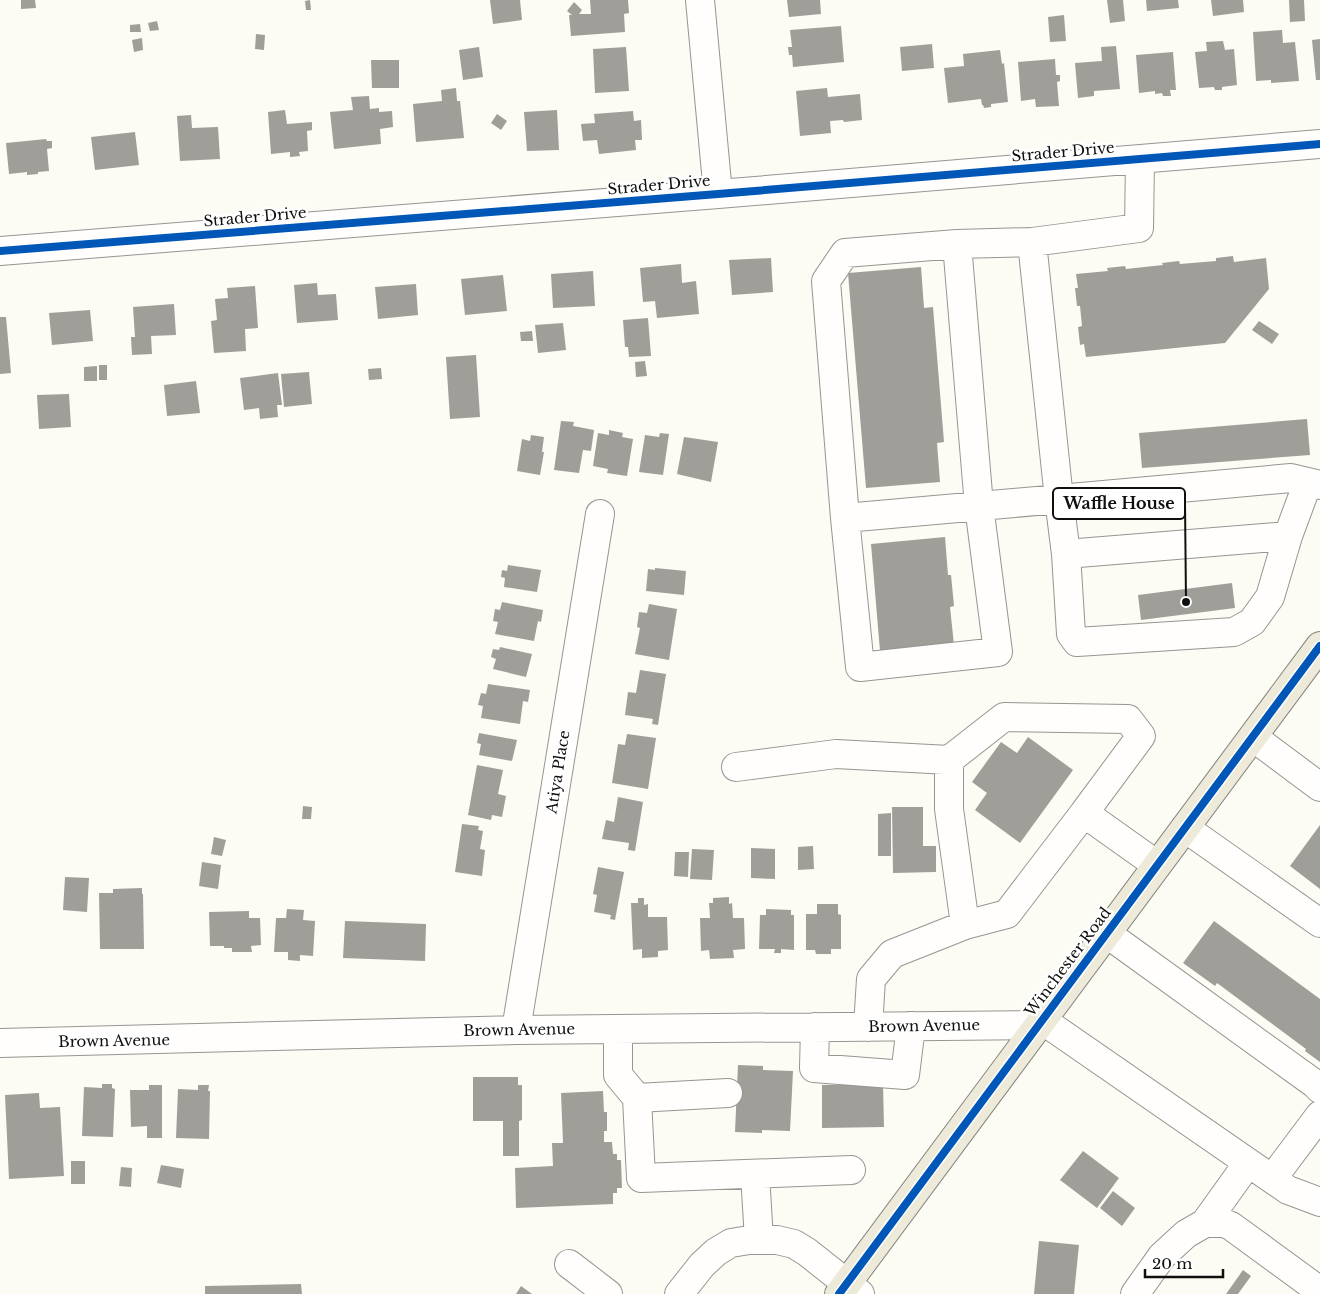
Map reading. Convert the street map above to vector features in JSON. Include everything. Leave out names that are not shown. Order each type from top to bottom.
[{"type":"main road","name":"Winchester Road","points":[[848,1290],[1040,1022],[1320,646]]},
{"type":"street","points":[[700,0],[718,194]]},
{"type":"street","name":"Strader Drive","points":[[0,251],[1320,144]]},
{"type":"street","points":[[957,244],[980,506],[998,652],[860,667],[845,518],[826,281],[845,253],[957,244],[1032,242],[1139,228],[1140,159]]},
{"type":"street","points":[[845,518],[1059,499],[1291,478],[1314,484],[1288,536],[1270,597],[1252,622],[1234,632],[1077,642],[1071,634],[1066,554],[1059,499],[1032,242]]},
{"type":"street","name":"Atiya Place","points":[[516,1030],[600,514]]},
{"type":"street","points":[[1066,554],[1288,536]]},
{"type":"street","points":[[736,767],[836,754],[949,760],[1004,717],[1128,720],[1141,736],[1007,914],[966,924],[892,954],[871,979],[868,1027]]},
{"type":"street","points":[[1253,737],[1320,787]]},
{"type":"street","points":[[949,760],[949,809],[966,924]]},
{"type":"street","points":[[1084,813],[1157,865]]},
{"type":"street","points":[[1185,828],[1320,923]]},
{"type":"street","points":[[1106,933],[1320,1089]]},
{"type":"street","points":[[1040,1022],[1288,1190],[1320,1202]]},
{"type":"street","name":"Brown Avenue","points":[[0,1043],[516,1030],[868,1027],[1040,1022]]},
{"type":"street","points":[[815,1027],[814,1068],[906,1075],[911,1026]]},
{"type":"street","points":[[618,1029],[618,1075],[637,1098],[641,1178],[851,1170]]},
{"type":"street","points":[[637,1098],[728,1093]]},
{"type":"street","points":[[1272,1179],[1320,1115]]},
{"type":"street","points":[[1135,1294],[1162,1256],[1186,1234],[1205,1223],[1248,1163]]},
{"type":"street","points":[[754,1174],[759,1240]]},
{"type":"street","points":[[1205,1223],[1231,1226],[1320,1291]]},
{"type":"street","points":[[679,1294],[702,1265],[716,1252],[732,1243],[750,1240],[777,1240],[794,1244],[807,1252],[848,1290]]},
{"type":"street","points":[[569,1264],[608,1294]]},
{"type":"building","points":[[21,0],[35,0],[36,8],[21,9]]},
{"type":"building","points":[[310,0],[311,10],[306,10],[305,1]]},
{"type":"building","points":[[490,0],[520,0],[522,20],[493,24]]},
{"type":"building","points":[[590,0],[628,0],[629,13],[624,14],[625,32],[571,36],[569,15],[572,15],[567,11],[574,2],[582,10],[579,14],[591,14]]},
{"type":"building","points":[[787,0],[820,0],[821,14],[789,17]]},
{"type":"building","points":[[1107,0],[1123,0],[1125,21],[1110,23]]},
{"type":"building","points":[[1146,0],[1178,0],[1179,8],[1147,11]]},
{"type":"building","points":[[1211,0],[1243,0],[1244,12],[1213,16]]},
{"type":"building","points":[[1289,0],[1304,0],[1305,21],[1290,22]]},
{"type":"building","points":[[1064,15],[1066,41],[1050,42],[1048,17]]},
{"type":"building","points":[[157,21],[159,30],[150,31],[148,23]]},
{"type":"building","points":[[140,24],[141,32],[130,32],[130,25]]},
{"type":"building","points":[[841,26],[844,62],[793,67],[792,55],[789,55],[788,47],[792,47],[790,30]]},
{"type":"building","points":[[1282,30],[1283,43],[1295,42],[1299,81],[1271,83],[1271,80],[1256,81],[1253,32]]},
{"type":"building","points":[[256,34],[265,35],[264,50],[255,49]]},
{"type":"building","points":[[142,38],[143,50],[134,52],[132,40]]},
{"type":"building","points":[[1320,39],[1320,80],[1316,80],[1312,40]]},
{"type":"building","points":[[1223,41],[1225,50],[1234,49],[1237,85],[1222,87],[1222,90],[1215,90],[1214,87],[1199,88],[1195,52],[1207,51],[1206,42]]},
{"type":"building","points":[[932,44],[934,68],[902,71],[900,47]]},
{"type":"building","points":[[1116,46],[1120,89],[1094,91],[1094,96],[1078,98],[1075,63],[1102,61],[1101,47]]},
{"type":"building","points":[[479,47],[483,77],[463,80],[459,50]]},
{"type":"building","points":[[626,47],[629,91],[595,93],[593,49]]},
{"type":"building","points":[[1000,50],[1002,64],[1004,63],[1008,102],[991,104],[991,107],[984,108],[981,99],[948,103],[944,68],[964,66],[963,54]]},
{"type":"building","points":[[1173,52],[1176,90],[1170,90],[1171,96],[1163,96],[1162,93],[1155,94],[1155,91],[1139,93],[1136,55]]},
{"type":"building","points":[[1055,59],[1056,75],[1060,75],[1060,81],[1057,82],[1059,106],[1036,107],[1035,99],[1021,101],[1018,62]]},
{"type":"building","points":[[371,60],[399,60],[399,88],[372,88]]},
{"type":"building","points":[[456,88],[457,101],[460,101],[464,138],[416,142],[413,104],[442,101],[441,90]]},
{"type":"building","points":[[827,88],[828,97],[860,94],[862,120],[830,121],[831,133],[800,136],[796,91]]},
{"type":"building","points":[[369,96],[370,109],[379,108],[379,112],[392,111],[393,127],[380,129],[381,144],[334,149],[330,112],[353,110],[351,97]]},
{"type":"building","points":[[285,110],[287,124],[312,122],[312,130],[307,131],[308,151],[299,152],[300,156],[290,157],[290,152],[271,154],[268,112]]},
{"type":"building","points":[[557,110],[559,150],[527,151],[524,112]]},
{"type":"building","points":[[633,111],[634,121],[641,120],[642,140],[635,140],[636,150],[599,154],[597,140],[583,141],[581,124],[595,123],[594,114]]},
{"type":"building","points":[[497,114],[507,121],[501,130],[491,123]]},
{"type":"building","points":[[191,115],[192,128],[218,127],[220,159],[180,161],[177,116]]},
{"type":"building","points":[[135,132],[139,165],[95,170],[91,137]]},
{"type":"building","points":[[46,139],[47,141],[52,141],[52,148],[47,149],[49,171],[27,175],[27,172],[9,174],[6,143]]},
{"type":"building","points":[[1233,256],[1234,262],[1266,258],[1269,289],[1225,343],[1086,357],[1084,344],[1080,345],[1078,327],[1082,326],[1080,306],[1077,306],[1075,288],[1078,288],[1076,274],[1108,271],[1107,268],[1125,266],[1126,269],[1163,265],[1162,263],[1179,261],[1180,264],[1216,261],[1216,258]]},
{"type":"building","points":[[771,258],[773,292],[732,295],[729,260]]},
{"type":"building","points":[[681,264],[682,283],[696,281],[699,314],[657,318],[655,301],[643,302],[640,268]]},
{"type":"building","points":[[921,267],[924,308],[933,307],[944,442],[937,443],[940,482],[866,488],[848,273]]},
{"type":"building","points":[[593,271],[595,306],[553,308],[551,274]]},
{"type":"building","points":[[503,275],[507,311],[465,315],[461,279]]},
{"type":"building","points":[[317,283],[318,295],[336,294],[338,320],[297,323],[294,285]]},
{"type":"building","points":[[416,284],[418,315],[378,319],[375,287]]},
{"type":"building","points":[[255,286],[258,328],[245,329],[246,351],[214,353],[211,321],[217,320],[215,299],[228,298],[227,288]]},
{"type":"building","points":[[174,304],[176,335],[151,336],[152,354],[132,355],[131,337],[135,337],[133,307]]},
{"type":"building","points":[[90,310],[93,341],[52,345],[49,313]]},
{"type":"building","points":[[0,317],[6,317],[11,373],[0,374]]},
{"type":"building","points":[[648,318],[651,356],[629,357],[628,347],[625,347],[623,320]]},
{"type":"building","points":[[1259,321],[1279,334],[1272,344],[1252,330]]},
{"type":"building","points":[[563,323],[566,350],[538,353],[535,325]]},
{"type":"building","points":[[532,331],[533,341],[521,341],[520,332]]},
{"type":"building","points":[[476,355],[480,417],[450,419],[446,357]]},
{"type":"building","points":[[645,361],[647,376],[636,377],[635,362]]},
{"type":"building","points":[[99,365],[107,365],[107,380],[99,380]]},
{"type":"building","points":[[97,366],[97,381],[84,381],[84,367]]},
{"type":"building","points":[[381,368],[382,379],[369,380],[368,369]]},
{"type":"building","points":[[309,372],[312,404],[284,407],[281,374]]},
{"type":"building","points":[[278,373],[282,405],[277,405],[278,417],[260,419],[259,408],[244,410],[240,378]]},
{"type":"building","points":[[196,381],[200,413],[167,416],[164,385]]},
{"type":"building","points":[[69,394],[71,427],[39,429],[37,395]]},
{"type":"building","points":[[1307,419],[1310,455],[1142,468],[1139,433]]},
{"type":"building","points":[[561,421],[574,422],[573,426],[594,430],[591,451],[583,450],[579,473],[554,470]]},
{"type":"building","points":[[609,430],[623,433],[622,437],[633,439],[627,476],[607,473],[608,469],[593,466],[598,433],[609,435]]},
{"type":"building","points":[[660,433],[669,434],[663,475],[639,472],[645,435],[659,437]]},
{"type":"building","points":[[531,435],[544,437],[542,452],[544,452],[540,475],[517,471],[522,439],[530,441]]},
{"type":"building","points":[[684,437],[718,442],[711,482],[677,474]]},
{"type":"building","points":[[945,537],[948,575],[951,575],[954,606],[950,607],[954,645],[880,651],[871,544]]},
{"type":"building","points":[[508,565],[541,570],[537,592],[504,587],[505,578],[501,577],[502,570],[507,571]]},
{"type":"building","points":[[655,568],[686,571],[684,595],[646,591],[648,569],[655,570]]},
{"type":"building","points":[[1232,583],[1235,608],[1141,620],[1138,595]]},
{"type":"building","points":[[502,602],[543,610],[541,622],[538,621],[534,641],[495,634],[498,622],[493,621],[495,609],[500,610]]},
{"type":"building","points":[[649,604],[677,609],[669,660],[635,654],[640,628],[637,627],[639,612],[647,613]]},
{"type":"building","points":[[500,647],[532,654],[526,677],[493,669],[496,659],[491,657],[493,649],[499,650]]},
{"type":"building","points":[[640,670],[666,674],[658,725],[652,724],[653,719],[625,715],[628,692],[636,693]]},
{"type":"building","points":[[488,684],[530,690],[528,702],[523,701],[520,724],[481,718],[483,706],[478,705],[481,693],[486,694]]},
{"type":"building","points":[[479,733],[517,740],[512,761],[479,755],[481,744],[477,743]]},
{"type":"building","points":[[627,734],[656,738],[648,789],[612,783],[618,744],[625,745]]},
{"type":"building","points":[[1028,737],[1073,770],[1020,843],[975,810],[987,793],[972,782],[1001,742],[1017,753]]},
{"type":"building","points":[[477,765],[503,770],[498,794],[506,796],[502,817],[492,815],[491,820],[468,815]]},
{"type":"building","points":[[618,797],[643,802],[635,851],[628,850],[629,843],[602,839],[606,820],[614,822]]},
{"type":"building","points":[[303,806],[312,807],[311,819],[302,819]]},
{"type":"building","points":[[892,807],[923,807],[923,846],[936,846],[936,872],[893,873]]},
{"type":"building","points":[[891,813],[891,856],[878,856],[878,814]]},
{"type":"building","points":[[462,824],[479,826],[478,830],[483,831],[480,849],[485,850],[482,876],[455,872]]},
{"type":"building","points":[[1320,825],[1320,889],[1290,866]]},
{"type":"building","points":[[214,837],[226,840],[222,856],[211,854]]},
{"type":"building","points":[[813,846],[814,869],[798,870],[798,847]]},
{"type":"building","points":[[751,848],[775,849],[775,879],[751,878]]},
{"type":"building","points":[[692,849],[714,850],[712,880],[690,879]]},
{"type":"building","points":[[675,852],[689,852],[688,877],[674,876]]},
{"type":"building","points":[[202,862],[221,865],[218,889],[199,886]]},
{"type":"building","points":[[598,867],[624,872],[615,920],[610,919],[611,915],[594,912],[597,895],[593,894]]},
{"type":"building","points":[[65,877],[89,878],[87,912],[63,910]]},
{"type":"building","points":[[142,888],[144,949],[100,949],[99,893],[113,893],[113,889]]},
{"type":"building","points":[[729,897],[729,904],[732,903],[733,918],[744,918],[745,949],[733,950],[734,958],[710,959],[709,950],[701,951],[700,918],[710,918],[709,903],[713,903],[713,898]]},
{"type":"building","points":[[638,898],[644,898],[644,905],[648,904],[648,917],[667,917],[668,950],[658,951],[658,957],[642,958],[642,949],[633,950],[631,903],[638,903]]},
{"type":"building","points":[[817,904],[838,904],[838,914],[841,915],[841,949],[831,949],[831,954],[816,954],[815,950],[806,950],[806,914],[817,914]]},
{"type":"building","points":[[287,909],[304,910],[303,920],[315,921],[313,956],[300,955],[300,961],[288,960],[288,952],[274,952],[276,918],[286,918]]},
{"type":"building","points":[[766,909],[791,910],[791,915],[794,915],[794,950],[781,949],[781,953],[774,953],[775,949],[759,949],[760,915],[766,915]]},
{"type":"building","points":[[249,911],[249,918],[260,918],[261,945],[251,946],[252,952],[232,952],[232,948],[210,946],[209,912]]},
{"type":"building","points":[[345,921],[426,924],[425,961],[343,958]]},
{"type":"building","points":[[1214,921],[1320,999],[1320,1062],[1305,1051],[1306,1049],[1217,983],[1215,986],[1183,963]]},
{"type":"building","points":[[738,1065],[763,1066],[763,1070],[793,1071],[790,1131],[762,1130],[762,1133],[735,1132]]},
{"type":"building","points":[[473,1077],[518,1077],[518,1085],[522,1085],[519,1156],[503,1156],[503,1121],[473,1121]]},
{"type":"building","points":[[102,1084],[112,1084],[112,1088],[115,1089],[113,1137],[82,1136],[84,1087],[102,1088]]},
{"type":"building","points":[[883,1084],[884,1127],[822,1128],[822,1085]]},
{"type":"building","points":[[149,1085],[162,1085],[162,1138],[147,1138],[147,1126],[131,1127],[130,1090],[149,1090]]},
{"type":"building","points":[[198,1085],[209,1085],[209,1139],[176,1138],[178,1089],[198,1090]]},
{"type":"building","points":[[603,1091],[604,1112],[607,1112],[607,1131],[604,1131],[604,1142],[612,1142],[613,1154],[617,1154],[617,1160],[621,1160],[622,1188],[617,1188],[617,1193],[613,1193],[613,1204],[516,1208],[515,1168],[553,1166],[552,1143],[563,1143],[561,1093]]},
{"type":"building","points":[[39,1093],[40,1108],[60,1107],[64,1176],[9,1179],[5,1095]]},
{"type":"building","points":[[1083,1151],[1119,1178],[1097,1208],[1060,1180]]},
{"type":"building","points":[[71,1161],[85,1161],[85,1184],[71,1184]]},
{"type":"building","points":[[161,1165],[184,1169],[181,1188],[157,1183]]},
{"type":"building","points":[[121,1167],[132,1168],[131,1187],[119,1186]]},
{"type":"building","points":[[1113,1191],[1135,1208],[1122,1226],[1100,1208]]},
{"type":"building","points":[[1039,1241],[1079,1245],[1074,1294],[1034,1294]]},
{"type":"building","points":[[1243,1270],[1251,1276],[1238,1294],[1226,1294]]},
{"type":"building","points":[[301,1284],[302,1294],[205,1294],[205,1286]]},
{"type":"building","points":[[521,1286],[532,1294],[516,1294]]},
{"type":"cycle path","points":[[0,251],[1320,144]]},
{"type":"cycle path","points":[[839,1294],[1320,646]]},
{"type":"place","name":"Waffle House","points":[[1186,602]]}]
